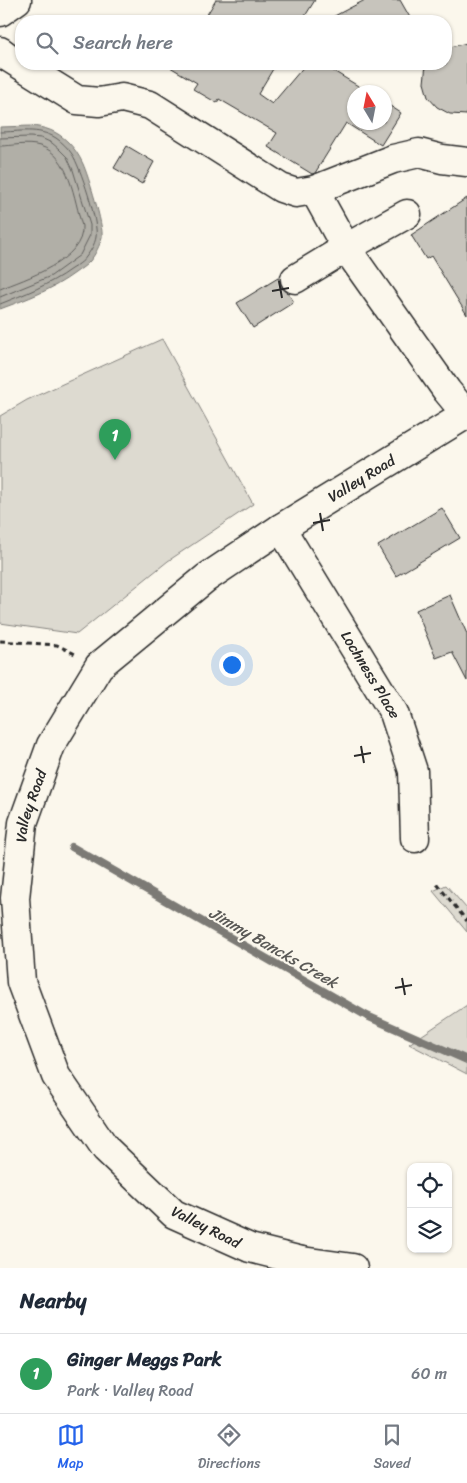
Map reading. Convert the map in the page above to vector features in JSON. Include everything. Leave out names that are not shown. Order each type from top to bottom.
[{"type":"street","points":[[0,12],[17,0]]},
{"type":"street","points":[[0,51],[15,61]]},
{"type":"street","points":[[29,70],[77,100],[99,102],[122,98],[150,105],[281,188],[296,193],[314,190],[393,159],[419,153],[442,159],[467,162]]},
{"type":"street","points":[[314,190],[346,248],[447,391],[467,414]]},
{"type":"street","points":[[295,279],[407,214]]},
{"type":"street","name":"Valley Road","points":[[353,1268],[301,1265],[250,1248],[174,1214],[106,1150],[56,1076],[21,982],[15,898],[23,823],[51,745],[98,666],[206,578],[281,528],[467,414]]},
{"type":"street","name":"Lochness Place","points":[[281,528],[394,713],[413,771],[415,838]]},
{"type":"path","points":[[0,641],[57,644],[98,666]]},
{"type":"path","points":[[437,884],[467,921]]},
{"type":"shaded area","points":[[162,339],[253,504],[168,561],[77,634],[0,623],[0,416],[27,400]]},
{"type":"shaded area","points":[[446,885],[467,909],[467,932],[433,891]]},
{"type":"shaded area","points":[[467,1005],[467,1074],[409,1044]]},
{"type":"water","points":[[0,127],[41,127],[60,135],[78,155],[95,200],[101,222],[102,237],[92,259],[75,273],[30,298],[0,309]]},
{"type":"building","points":[[216,0],[315,0],[306,15],[207,15]]},
{"type":"building","points":[[365,0],[400,0],[409,15],[336,15]]},
{"type":"building","points":[[467,43],[467,115],[450,114],[437,107],[428,97],[424,83],[425,70],[452,70],[452,47]]},
{"type":"building","points":[[175,70],[272,70],[258,94],[272,104],[301,70],[332,70],[356,85],[347,85],[347,124],[315,173],[312,174],[268,147],[277,133],[219,99],[217,103],[193,89],[197,83]]},
{"type":"building","points":[[392,107],[401,113],[392,127]]},
{"type":"building","points":[[357,130],[390,130],[381,145]]},
{"type":"building","points":[[127,146],[154,162],[142,184],[114,168]]},
{"type":"building","points":[[467,198],[467,315],[431,256],[426,259],[411,235]]},
{"type":"building","points":[[278,278],[282,288],[294,302],[253,328],[237,303]]},
{"type":"building","points":[[442,508],[460,538],[396,576],[378,546]]},
{"type":"building","points":[[450,595],[467,634],[467,681],[452,652],[436,658],[416,610]]},
{"type":"waterway","name":"Jimmy Bancks Creek","points":[[72,847],[367,1016],[467,1060]]},
{"type":"place","name":"Ginger Meggs Park","points":[[115,460]]}]
